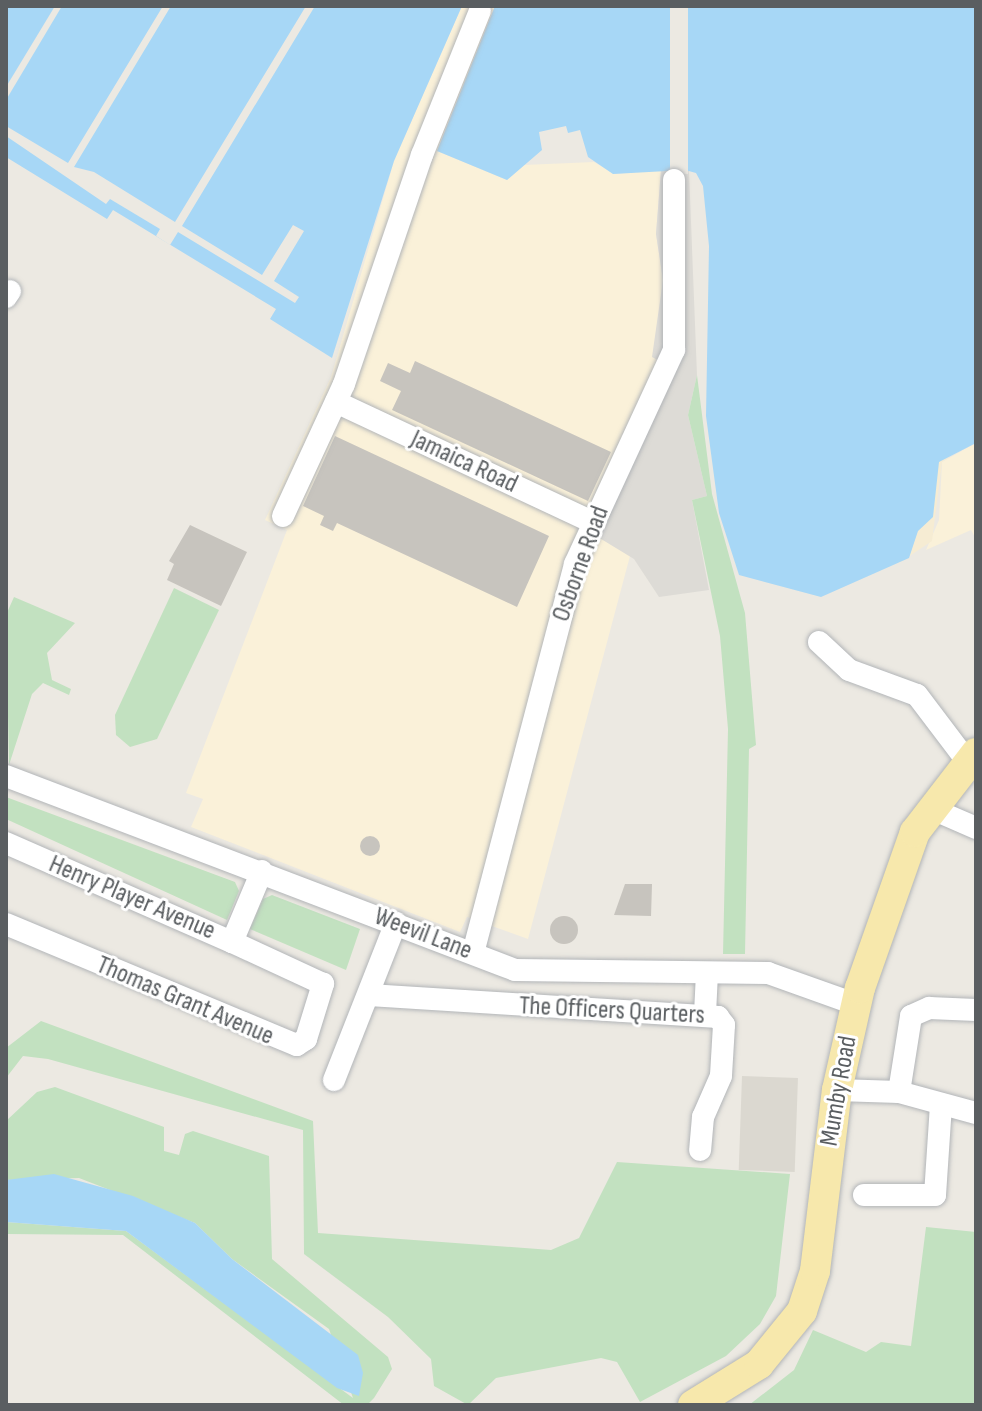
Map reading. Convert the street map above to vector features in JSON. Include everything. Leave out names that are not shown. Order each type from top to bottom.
[{"type":"main road","name":"Mumby Road","points":[[703,1403],[775,1348],[802,1311],[815,1271],[837,1090],[855,1004],[902,863],[930,808],[972,757]]},
{"type":"street","points":[[283,516],[336,402],[422,155],[480,11]]},
{"type":"street","name":"Osborne Road","points":[[473,953],[568,586],[592,522],[675,345],[674,180]]},
{"type":"street","name":"Jamaica Road","points":[[336,402],[592,522]]},
{"type":"street","points":[[819,642],[849,670],[913,692],[972,757]]},
{"type":"street","name":"Weevil Lane","points":[[6,776],[528,972],[782,975],[855,1004]]},
{"type":"street","points":[[930,808],[976,828]]},
{"type":"street","name":"Henry Player Avenue","points":[[6,843],[232,942],[262,871]]},
{"type":"street","points":[[334,1080],[396,923]]},
{"type":"street","name":"Thomas Grant Avenue","points":[[6,924],[297,1045],[306,1039],[323,984],[232,942]]},
{"type":"street","points":[[705,1014],[707,973]]},
{"type":"street","name":"The Officers Quarters","points":[[369,995],[395,1001],[705,1014],[722,1021],[720,1082],[703,1117],[700,1150]]},
{"type":"street","points":[[899,1092],[911,1016],[925,1009],[976,1010]]},
{"type":"street","points":[[837,1090],[899,1092],[976,1113]]},
{"type":"street","points":[[864,1195],[935,1195],[941,1104]]},
{"type":"shaded area","points":[[462,6],[495,6],[437,151],[507,180],[524,165],[594,162],[614,174],[661,170],[656,234],[663,280],[655,353],[668,365],[589,531],[630,556],[528,939],[467,917],[460,932],[191,827],[203,799],[186,793],[287,530],[265,520],[331,377],[394,161]]},
{"type":"shaded area","points":[[661,170],[689,171],[697,375],[688,415],[707,496],[692,500],[709,590],[659,597],[634,559],[588,531],[667,365],[652,357],[663,280],[656,234]]},
{"type":"shaded area","points":[[976,443],[976,539],[971,530],[926,550],[939,520],[942,462]]},
{"type":"shaded area","points":[[742,1076],[798,1078],[795,1172],[739,1170]]},
{"type":"green space","points":[[697,375],[712,494],[745,613],[756,745],[749,749],[745,954],[723,954],[728,729],[720,636],[692,500],[707,496],[688,415]]},
{"type":"green space","points":[[174,588],[219,610],[157,739],[130,747],[116,735],[115,715]]},
{"type":"green space","points":[[14,597],[75,623],[47,653],[52,680],[71,689],[69,695],[43,683],[32,694],[9,765],[6,615]]},
{"type":"green space","points":[[6,797],[235,882],[239,891],[227,920],[6,819]]},
{"type":"green space","points":[[272,895],[360,929],[346,970],[250,929],[263,899]]},
{"type":"green space","points":[[41,1021],[313,1121],[318,1233],[551,1250],[579,1238],[617,1162],[790,1174],[776,1296],[760,1324],[726,1356],[640,1402],[617,1362],[601,1358],[496,1378],[468,1405],[434,1386],[431,1359],[388,1317],[304,1254],[303,1130],[48,1059],[23,1056],[6,1078],[6,1048]]},
{"type":"green space","points":[[55,1087],[164,1127],[164,1151],[179,1155],[185,1134],[193,1131],[269,1156],[272,1259],[388,1357],[392,1369],[374,1398],[367,1405],[344,1405],[123,1235],[6,1234],[6,1222],[126,1231],[353,1398],[329,1329],[232,1259],[195,1223],[79,1178],[6,1180],[6,1121],[37,1092]]},
{"type":"green space","points":[[926,1227],[976,1232],[976,1405],[749,1405],[794,1370],[813,1330],[866,1352],[881,1342],[911,1346]]},
{"type":"sand","points":[[976,438],[942,462],[932,541],[899,563],[940,457]]},
{"type":"water","points":[[6,6],[462,6],[394,161],[332,358],[270,319],[276,309],[113,210],[107,219],[6,157]]},
{"type":"water","points":[[495,6],[976,6],[976,443],[939,462],[933,517],[918,531],[909,558],[821,597],[739,575],[719,513],[706,416],[709,246],[703,186],[696,173],[685,170],[613,174],[588,157],[580,130],[568,133],[566,126],[539,132],[542,150],[507,180],[437,151]]},
{"type":"water","points":[[54,1174],[133,1196],[195,1223],[232,1259],[358,1355],[363,1373],[359,1396],[337,1388],[126,1231],[6,1222],[6,1180]]},
{"type":"pier","points":[[55,6],[62,6],[6,100],[6,87]]},
{"type":"pier","points":[[163,6],[171,6],[74,167],[94,172],[175,222],[306,6],[315,6],[182,226],[262,275],[293,225],[304,231],[274,281],[299,297],[295,303],[178,232],[170,245],[156,236],[160,229],[110,199],[106,204],[6,136],[6,126],[68,163]]},
{"type":"pier","points":[[670,6],[688,6],[688,174],[670,174]]},
{"type":"building","points":[[415,361],[611,452],[588,501],[392,410],[401,391],[380,381],[388,363],[410,373]]},
{"type":"building","points":[[335,436],[549,536],[517,607],[337,523],[333,531],[320,525],[324,516],[303,506]]},
{"type":"building","points":[[190,525],[247,552],[221,606],[167,580],[174,564],[169,561]]},
{"type":"building","points":[[370,836],[377,839],[380,846],[377,853],[370,856],[363,853],[360,846],[363,839]]},
{"type":"building","points":[[625,884],[652,884],[651,916],[614,915]]},
{"type":"building","points":[[564,916],[574,920],[578,930],[574,940],[564,944],[554,940],[550,930],[554,920]]}]
